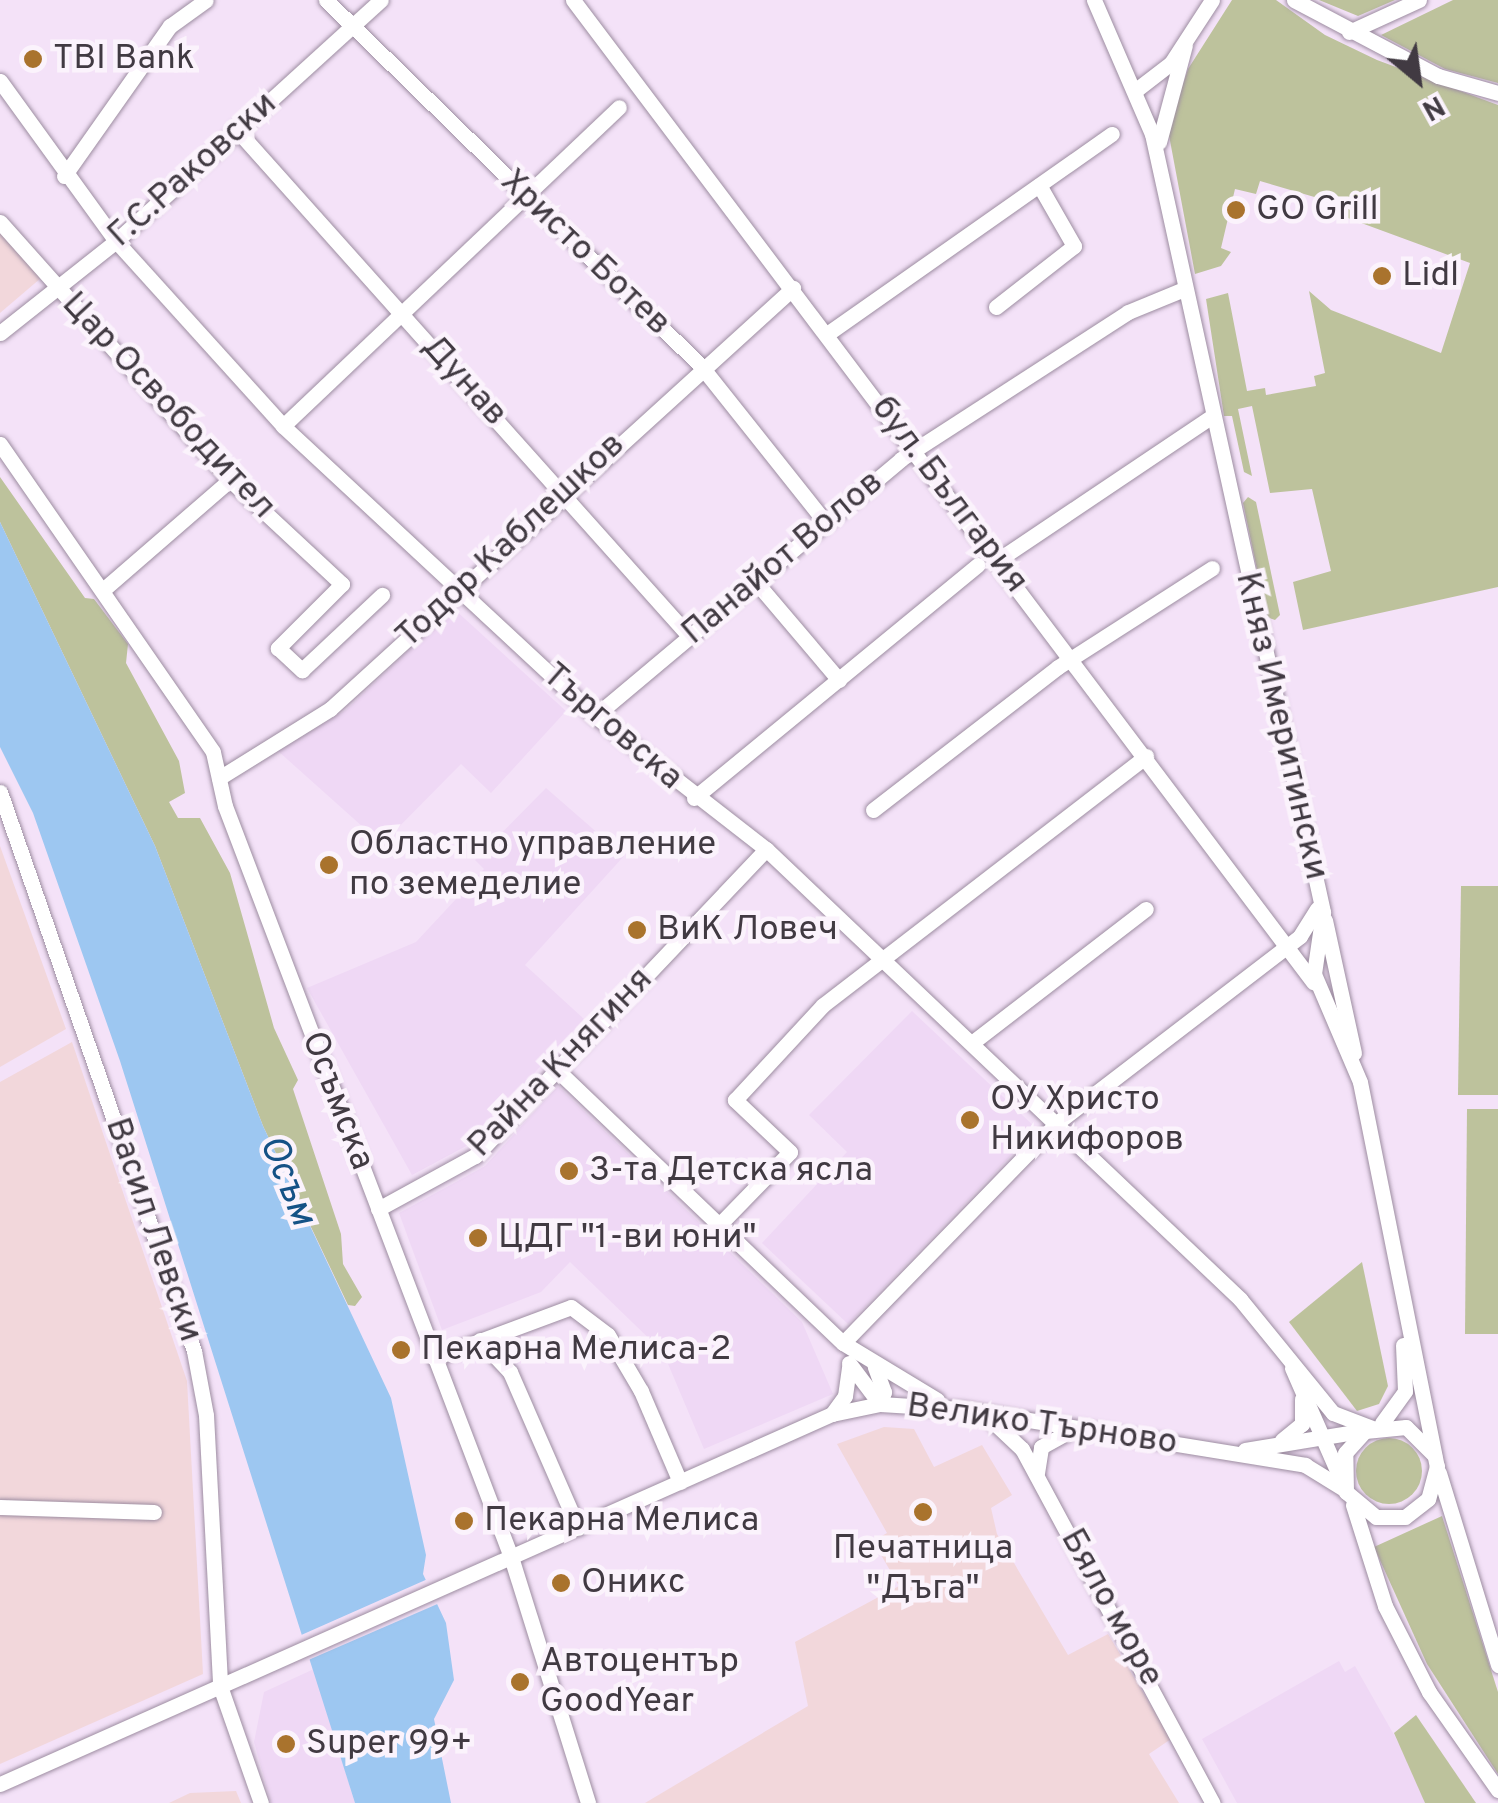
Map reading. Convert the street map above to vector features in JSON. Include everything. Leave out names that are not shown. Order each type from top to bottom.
[{"type":"street","points":[[64,176],[170,26],[206,0]]},
{"type":"street","name":"Христо Ботев","points":[[326,0],[701,366],[825,522]]},
{"type":"street","name":"Г.С.Раковски","points":[[0,333],[116,241],[381,0]]},
{"type":"street","name":"бул. България","points":[[573,0],[1289,945],[1320,994]]},
{"type":"street","name":"Княз Имеритински","points":[[1094,0],[1136,90],[1157,162],[1323,912],[1312,959],[1320,994],[1360,1082],[1436,1460],[1498,1665]]},
{"type":"street","points":[[1157,162],[1162,116],[1185,45],[1212,0]]},
{"type":"street","points":[[1294,0],[1348,32],[1438,76],[1498,93]]},
{"type":"street","points":[[1348,32],[1419,0]]},
{"type":"street","points":[[1136,90],[1185,45]]},
{"type":"street","name":"Търговска","points":[[0,81],[64,176],[116,241],[284,426],[595,716],[694,798],[766,849],[1058,1122],[1270,1330]]},
{"type":"street","points":[[284,426],[620,106]]},
{"type":"street","name":"Дунав","points":[[236,129],[689,636]]},
{"type":"street","points":[[827,334],[1112,134]]},
{"type":"street","points":[[996,307],[1074,246],[1038,186]]},
{"type":"street","name":"Цар Освободител","points":[[2,224],[230,480],[342,584],[278,648],[302,670],[382,595]]},
{"type":"street","name":"Тодор Каблешков","points":[[219,778],[330,708],[701,366],[793,288]]},
{"type":"street","name":"Панайот Волов","points":[[595,716],[914,450],[1128,312],[1184,289]]},
{"type":"street","points":[[998,560],[1212,416]]},
{"type":"street","name":"Осъмска","points":[[0,444],[200,725],[511,1556],[588,1803]]},
{"type":"street","points":[[104,589],[230,480]]},
{"type":"street","points":[[694,798],[978,565]]},
{"type":"street","points":[[874,810],[1071,658],[1212,568]]},
{"type":"street","points":[[755,581],[838,680]]},
{"type":"street","points":[[720,1223],[790,1152],[735,1100],[823,1005],[1146,756]]},
{"type":"street","name":"Васил Левски","points":[[0,792],[198,1367],[220,1686],[261,1803]]},
{"type":"street","name":"Райна Княгиня","points":[[378,1208],[475,1156],[766,849]]},
{"type":"street","points":[[843,1343],[1058,1122],[1289,945],[1315,918],[1316,884]]},
{"type":"street","points":[[973,1042],[1146,909]]},
{"type":"street","points":[[1323,912],[1360,1082]]},
{"type":"street","points":[[557,1070],[843,1343],[873,1364],[961,1409]]},
{"type":"street","points":[[1347,1492],[1345,1453],[1372,1428],[1394,1415],[1405,1390],[1400,1296]]},
{"type":"street","points":[[434,1358],[571,1307],[608,1335],[680,1482]]},
{"type":"street","points":[[1270,1330],[1333,1413],[1372,1428]]},
{"type":"street","points":[[1270,1330],[1300,1381],[1347,1492],[1385,1606],[1429,1692],[1498,1790]]},
{"type":"street","points":[[480,1340],[510,1372],[578,1528]]},
{"type":"street","points":[[843,1343],[849,1364],[880,1404]]},
{"type":"street","points":[[832,1414],[845,1396],[849,1364]]},
{"type":"street","points":[[873,1364],[882,1378],[880,1404]]},
{"type":"street","points":[[1270,1446],[1302,1424],[1300,1381]]},
{"type":"street","name":"Велико Търново","points":[[220,1686],[832,1414],[880,1404],[961,1409],[1305,1465],[1347,1492],[1376,1517],[1405,1516],[1428,1499],[1436,1460]]},
{"type":"street","points":[[984,1413],[1037,1469]]},
{"type":"street","points":[[1022,1450],[1027,1421]]},
{"type":"street","points":[[1027,1421],[1037,1469]]},
{"type":"street","points":[[1232,1452],[1372,1428],[1406,1426],[1436,1460]]},
{"type":"street","points":[[1037,1469],[1041,1447],[1076,1429]]},
{"type":"street","name":"Бяло море","points":[[1037,1469],[1213,1803]]},
{"type":"street","points":[[0,1507],[154,1512]]},
{"type":"street","points":[[0,1784],[220,1686]]},
{"type":"shaded area","points":[[0,233],[41,278],[0,313]]},
{"type":"shaded area","points":[[453,608],[566,711],[491,793],[461,764],[382,844],[278,751],[346,710]]},
{"type":"shaded area","points":[[546,788],[624,856],[525,965],[584,1019],[468,1145],[412,1175],[307,988],[416,942],[484,869],[475,860]]},
{"type":"shaded area","points":[[0,846],[66,1029],[0,1067]]},
{"type":"shaded area","points":[[912,1011],[1037,1129],[848,1324],[762,1243],[847,1152],[809,1115]]},
{"type":"shaded area","points":[[72,1042],[187,1381],[203,1674],[0,1764],[0,1082]]},
{"type":"shaded area","points":[[558,1086],[802,1322],[833,1394],[704,1449],[663,1352],[570,1262],[541,1292],[442,1330],[399,1213],[485,1166]]},
{"type":"shaded area","points":[[884,1427],[914,1429],[934,1467],[982,1445],[1012,1495],[991,1508],[997,1534],[1068,1655],[1108,1634],[1171,1739],[1149,1754],[1179,1803],[645,1803],[808,1706],[795,1642],[899,1586],[873,1541],[887,1533],[837,1444]]},
{"type":"shaded area","points":[[1339,1661],[1345,1672],[1355,1666],[1419,1779],[1425,1803],[1237,1803],[1202,1739]]},
{"type":"shaded area","points":[[314,1669],[355,1803],[271,1803],[254,1742],[264,1692]]},
{"type":"shaded area","points":[[236,1791],[241,1803],[169,1803],[190,1793]]},
{"type":"green space","points":[[1232,0],[1276,0],[1325,35],[1377,60],[1498,105],[1498,587],[1303,630],[1293,582],[1331,571],[1312,489],[1270,493],[1252,406],[1238,409],[1252,476],[1244,472],[1232,416],[1224,416],[1206,299],[1228,293],[1247,391],[1265,388],[1266,395],[1316,386],[1314,376],[1325,373],[1309,291],[1331,310],[1441,353],[1470,263],[1326,210],[1328,201],[1260,181],[1256,194],[1235,189],[1221,248],[1231,252],[1221,266],[1195,274],[1168,130],[1188,69]]},
{"type":"green space","points":[[1319,0],[1395,0],[1358,16]]},
{"type":"green space","points":[[1453,0],[1498,0],[1498,83],[1445,69],[1381,35]]},
{"type":"green space","points":[[0,477],[85,598],[94,599],[128,644],[126,663],[179,761],[185,793],[169,802],[178,818],[200,818],[230,873],[274,1028],[298,1080],[293,1089],[341,1234],[343,1264],[362,1297],[355,1306],[348,1305],[263,1126],[155,846],[0,522]]},
{"type":"green space","points":[[1248,497],[1256,502],[1280,615],[1275,620],[1267,617],[1243,503]]},
{"type":"green space","points":[[1461,886],[1498,886],[1498,1095],[1458,1095]]},
{"type":"green space","points":[[1467,1109],[1498,1109],[1498,1334],[1465,1334]]},
{"type":"green space","points":[[1362,1262],[1388,1386],[1379,1404],[1357,1411],[1289,1322]]},
{"type":"green space","points":[[1389,1438],[1412,1448],[1422,1471],[1412,1494],[1389,1504],[1366,1494],[1356,1471],[1366,1448]]},
{"type":"green space","points":[[1442,1516],[1498,1692],[1498,1774],[1427,1664],[1374,1547]]},
{"type":"green space","points":[[1416,1715],[1476,1803],[1425,1803],[1394,1733]]},
{"type":"water","name":"Осъм","points":[[0,522],[155,846],[263,1126],[391,1398],[426,1555],[423,1574],[446,1623],[454,1680],[434,1719],[451,1803],[355,1803],[120,1061],[33,813],[0,747]]},
{"type":"pier","points":[[430,1578],[442,1602],[306,1661],[299,1636]]},
{"type":"place","name":"TBI Bank","points":[[33,59]]},
{"type":"place","name":"GO Grill","points":[[1236,210]]},
{"type":"place","name":"Lidl","points":[[1382,276]]},
{"type":"place","name":"Областно управление по земеделие","points":[[329,865]]},
{"type":"place","name":"ВиК Ловеч","points":[[637,930]]},
{"type":"place","name":"ОУ Христо Никифоров","points":[[970,1120]]},
{"type":"place","name":"3-та Детска ясла","points":[[569,1171]]},
{"type":"place","name":"ЦДГ \"1-ви юни\"","points":[[478,1238]]},
{"type":"place","name":"Пекарна Мелиса-2","points":[[401,1350]]},
{"type":"place","name":"Печатница \"Дъга\"","points":[[923,1512]]},
{"type":"place","name":"Пекарна Мелиса","points":[[464,1521]]},
{"type":"place","name":"Оникс","points":[[561,1583]]},
{"type":"place","name":"Автоцентър GoodYear","points":[[520,1682]]},
{"type":"place","name":"Super 99+","points":[[286,1744]]}]
